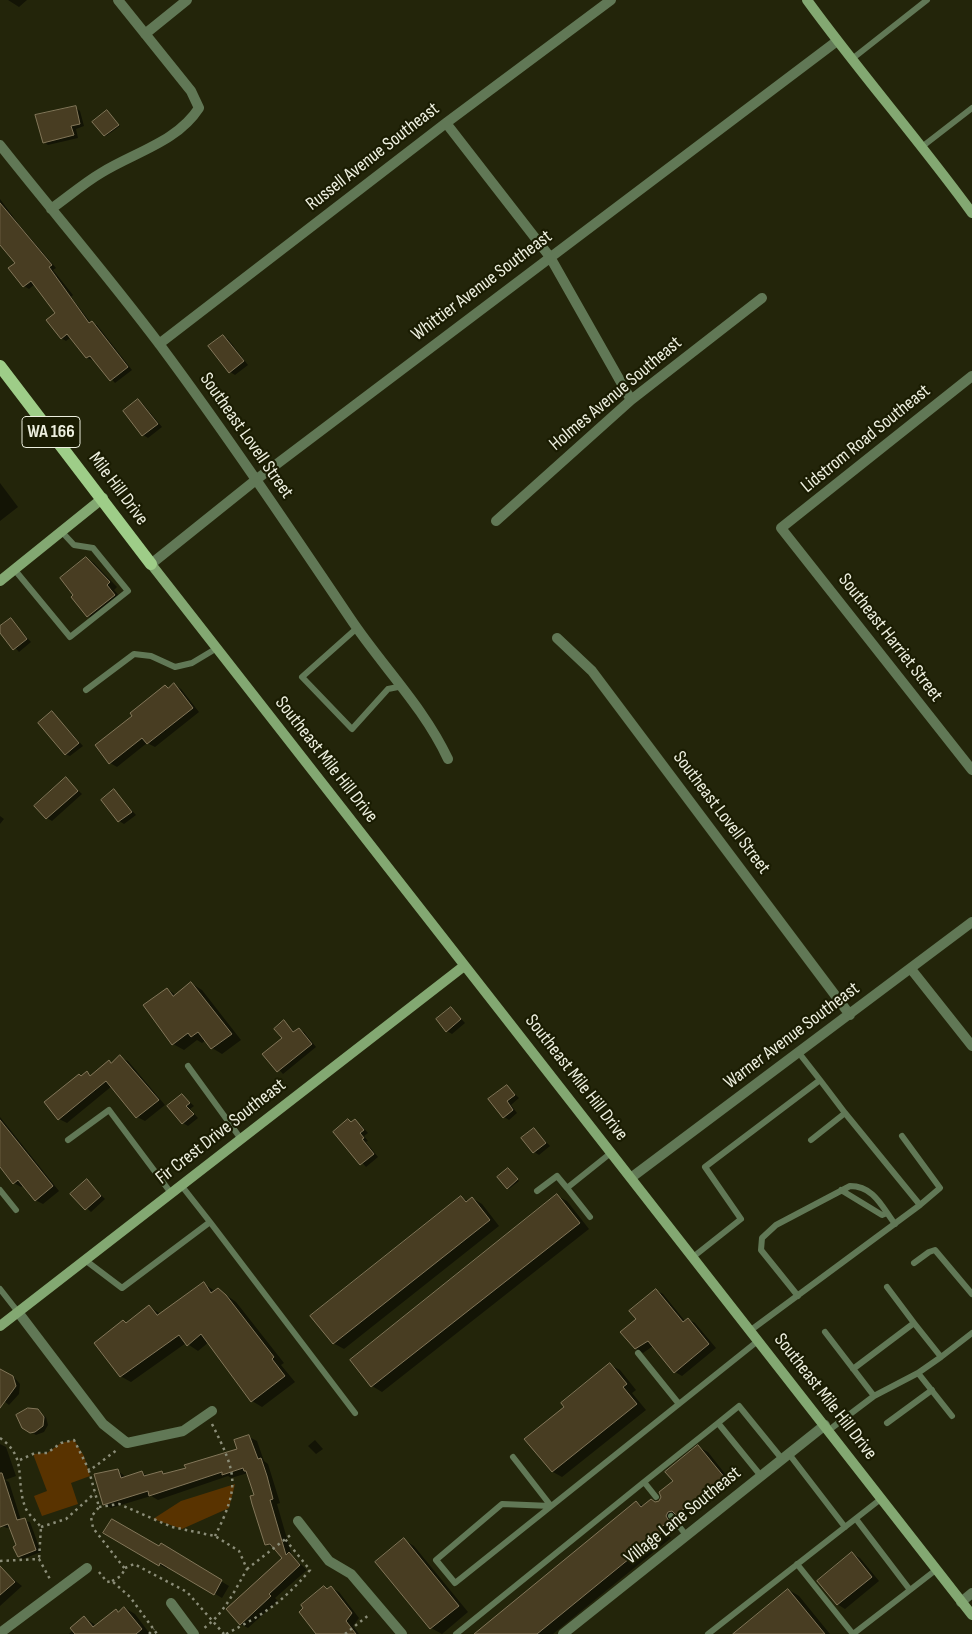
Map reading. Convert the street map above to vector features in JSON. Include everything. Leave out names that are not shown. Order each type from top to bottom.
[{"type":"main road","points":[[807,0],[837,41],[923,146],[972,213]]},
{"type":"main road","name":"Mile Hill Drive","points":[[0,366],[151,564]]},
{"type":"main road","points":[[0,581],[102,498]]},
{"type":"main road","name":"Southeast Mile Hill Drive","points":[[151,564],[972,1615]]},
{"type":"main road","name":"Fir Crest Drive Southeast","points":[[0,1326],[464,966]]},
{"type":"street","points":[[51,209],[100,173],[174,135],[189,123],[199,108],[191,91],[118,0]]},
{"type":"street","points":[[145,34],[188,0]]},
{"type":"street","name":"Russell Avenue Southeast","points":[[159,344],[446,123],[611,0]]},
{"type":"street","name":"Whittier Avenue Southeast","points":[[151,564],[257,479],[837,41]]},
{"type":"street","points":[[446,123],[550,257],[631,400]]},
{"type":"street","name":"Southeast Lovell Street","points":[[0,145],[159,344],[257,479],[357,628],[403,686],[436,732],[448,759]]},
{"type":"street","name":"Holmes Avenue Southeast","points":[[496,521],[631,400],[762,298]]},
{"type":"street","name":"Lidstrom Road Southeast","points":[[782,528],[972,376]]},
{"type":"street","name":"Southeast Harriet Street","points":[[782,528],[972,770]]},
{"type":"street","name":"Southeast Lovell Street","points":[[558,638],[592,671],[850,1014]]},
{"type":"street","name":"Warner Avenue Southeast","points":[[632,1178],[972,922]]},
{"type":"street","points":[[911,969],[972,1046]]},
{"type":"street","points":[[18,1312],[103,1424],[127,1443],[183,1431],[209,1412]]},
{"type":"street","name":"Village Lane Southeast","points":[[563,1634],[785,1456],[827,1428]]},
{"type":"street","points":[[300,1523],[329,1560],[350,1574],[402,1634]]},
{"type":"street","points":[[0,1633],[87,1568]]},
{"type":"street","points":[[961,1602],[972,1593]]},
{"type":"street","points":[[171,1603],[198,1632]]},
{"type":"lane","points":[[852,59],[928,0]]},
{"type":"lane","points":[[923,146],[972,108]]},
{"type":"lane","points":[[14,569],[70,637],[128,592],[93,548],[74,545],[61,532]]},
{"type":"lane","points":[[357,628],[302,677],[352,728],[388,689],[403,686]]},
{"type":"lane","points":[[86,690],[134,654],[151,656],[175,667],[192,663],[217,648]]},
{"type":"lane","points":[[799,1053],[920,1206]]},
{"type":"lane","points":[[188,1066],[241,1139]]},
{"type":"lane","points":[[693,1257],[741,1219],[705,1167],[820,1080]]},
{"type":"lane","points":[[68,1140],[109,1110],[170,1193]]},
{"type":"lane","points":[[811,1140],[845,1113]]},
{"type":"lane","points":[[751,1330],[920,1206],[940,1188],[902,1136]]},
{"type":"lane","points":[[567,1188],[612,1152]]},
{"type":"lane","points":[[537,1191],[557,1176],[590,1218]]},
{"type":"lane","points":[[181,1185],[355,1413]]},
{"type":"lane","points":[[798,1296],[761,1250],[762,1238],[776,1225],[850,1186],[860,1186],[870,1191],[895,1224]]},
{"type":"lane","points":[[0,1190],[16,1210]]},
{"type":"lane","points":[[841,1190],[882,1215],[887,1213]]},
{"type":"lane","points":[[85,1260],[122,1288],[210,1222]]},
{"type":"lane","points":[[914,1263],[935,1250],[972,1294]]},
{"type":"lane","points":[[887,1287],[941,1357]]},
{"type":"lane","points":[[0,1289],[18,1312]]},
{"type":"lane","points":[[853,1369],[914,1323]]},
{"type":"lane","points":[[825,1332],[874,1396]]},
{"type":"lane","points":[[827,1428],[874,1396],[918,1373],[972,1333]]},
{"type":"lane","points":[[551,1506],[502,1504],[436,1560],[454,1583],[551,1506],[759,1340]]},
{"type":"lane","points":[[638,1353],[679,1404]]},
{"type":"lane","points":[[918,1373],[952,1416]]},
{"type":"lane","points":[[887,1422],[932,1390]]},
{"type":"lane","points":[[456,1634],[739,1406],[785,1456],[845,1527]]},
{"type":"lane","points":[[718,1423],[761,1476]]},
{"type":"lane","points":[[514,1456],[551,1506]]},
{"type":"lane","points":[[644,1482],[656,1497]]},
{"type":"lane","points":[[708,1634],[882,1498]]},
{"type":"lane","points":[[671,1516],[686,1535]]},
{"type":"lane","points":[[856,1518],[910,1590]]},
{"type":"lane","points":[[797,1564],[853,1634],[937,1570]]},
{"type":"path","points":[[209,1412],[225,1449],[235,1484],[229,1508],[215,1536]]},
{"type":"path","points":[[0,1438],[8,1444],[20,1460],[21,1490],[26,1511],[41,1527],[39,1559],[56,1591]]},
{"type":"path","points":[[20,1460],[35,1453],[47,1453],[60,1443],[74,1440],[89,1471],[99,1507]]},
{"type":"path","points":[[89,1471],[127,1443]]},
{"type":"path","points":[[41,1527],[66,1519],[95,1493]]},
{"type":"path","points":[[125,1568],[93,1528],[91,1517],[99,1507],[119,1504],[172,1527],[215,1536],[239,1552],[247,1569]]},
{"type":"path","points":[[198,1632],[212,1622],[227,1603],[247,1569],[285,1539],[300,1523]]},
{"type":"path","points":[[87,1568],[92,1564],[108,1582],[121,1576],[125,1568],[134,1564],[187,1592],[212,1622],[225,1634],[266,1613],[292,1592],[310,1570],[285,1539]]},
{"type":"path","points":[[0,1561],[39,1559]]},
{"type":"path","points":[[112,1581],[130,1597],[157,1634]]},
{"type":"path","points":[[345,1634],[379,1607]]},
{"type":"path","points":[[148,1634],[154,1629]]},
{"type":"shaded area","points":[[74,1440],[84,1456],[90,1476],[71,1483],[78,1504],[42,1516],[34,1496],[47,1491],[33,1454],[47,1453],[61,1443]]},
{"type":"shaded area","points":[[235,1484],[229,1508],[182,1529],[153,1519],[181,1501]]},
{"type":"building","points":[[76,106],[80,124],[71,126],[74,135],[43,143],[35,115]]},
{"type":"building","points":[[107,110],[119,125],[104,136],[92,122]]},
{"type":"building","points":[[0,203],[52,265],[49,267],[89,323],[92,321],[128,367],[110,381],[90,356],[86,358],[67,334],[61,339],[46,320],[55,313],[31,281],[23,287],[8,268],[15,263],[0,245]]},
{"type":"building","points":[[223,335],[244,361],[229,373],[208,346]]},
{"type":"building","points":[[138,399],[158,424],[142,436],[123,411]]},
{"type":"building","points":[[86,557],[110,582],[107,585],[115,595],[87,617],[71,597],[73,595],[60,578]]},
{"type":"building","points":[[11,618],[27,639],[13,650],[0,633],[0,626]]},
{"type":"building","points":[[174,683],[193,708],[147,744],[142,738],[109,764],[95,745],[132,716],[130,713],[165,685],[168,688]]},
{"type":"building","points":[[52,711],[79,743],[65,755],[38,723]]},
{"type":"building","points":[[66,777],[78,791],[46,819],[34,806]]},
{"type":"building","points":[[114,789],[132,812],[118,822],[101,800]]},
{"type":"building","points":[[191,982],[232,1034],[211,1049],[198,1032],[191,1037],[188,1033],[172,1045],[143,1005],[167,988],[173,996]]},
{"type":"building","points":[[451,1007],[461,1019],[446,1032],[436,1019]]},
{"type":"building","points":[[284,1020],[293,1032],[299,1028],[312,1044],[277,1072],[262,1054],[282,1038],[274,1029]]},
{"type":"building","points":[[120,1055],[159,1100],[136,1118],[106,1081],[58,1120],[44,1102],[79,1074],[81,1076],[87,1071],[90,1076],[109,1060],[111,1063]]},
{"type":"building","points":[[507,1085],[515,1095],[507,1101],[513,1110],[503,1118],[488,1099]]},
{"type":"building","points":[[182,1094],[190,1103],[186,1106],[194,1114],[182,1124],[167,1106]]},
{"type":"building","points":[[348,1119],[351,1122],[355,1119],[364,1130],[360,1133],[364,1138],[362,1139],[374,1154],[360,1165],[333,1132]]},
{"type":"building","points":[[0,1120],[53,1186],[35,1201],[18,1180],[13,1184],[0,1167]]},
{"type":"building","points":[[534,1128],[546,1143],[533,1153],[521,1138]]},
{"type":"building","points":[[508,1168],[518,1179],[507,1189],[497,1177]]},
{"type":"building","points":[[87,1179],[101,1196],[85,1210],[70,1194]]},
{"type":"building","points":[[557,1194],[580,1223],[371,1387],[350,1360]]},
{"type":"building","points":[[461,1196],[466,1202],[472,1197],[490,1220],[333,1344],[310,1316]]},
{"type":"building","points":[[204,1282],[211,1293],[218,1288],[226,1295],[274,1357],[272,1359],[285,1376],[251,1402],[201,1334],[187,1346],[179,1335],[120,1377],[94,1343],[123,1320],[126,1323],[149,1305],[157,1315]]},
{"type":"building","points":[[656,1289],[683,1322],[688,1318],[709,1344],[674,1373],[648,1341],[635,1349],[620,1332],[636,1319],[629,1311]]},
{"type":"building","points":[[610,1363],[627,1384],[623,1387],[637,1404],[552,1472],[524,1439],[564,1407],[561,1403]]},
{"type":"building","points":[[0,1369],[13,1376],[16,1386],[0,1408]]},
{"type":"building","points":[[28,1408],[38,1409],[44,1417],[43,1426],[30,1433],[22,1428],[16,1415]]},
{"type":"building","points":[[249,1435],[258,1459],[261,1458],[267,1476],[273,1499],[270,1500],[286,1555],[289,1552],[300,1565],[240,1625],[226,1609],[282,1558],[270,1544],[265,1545],[252,1504],[250,1496],[254,1495],[246,1471],[243,1468],[222,1475],[222,1472],[149,1496],[148,1491],[103,1505],[94,1474],[118,1469],[121,1478],[142,1471],[144,1476],[162,1471],[163,1474],[186,1468],[184,1465],[237,1449],[234,1440]]},
{"type":"building","points":[[698,1445],[725,1478],[676,1515],[672,1511],[668,1512],[666,1516],[669,1521],[659,1529],[662,1532],[537,1634],[474,1634],[636,1501],[641,1507],[651,1499],[655,1502],[659,1501],[661,1497],[659,1492],[673,1481],[665,1472]]},
{"type":"building","points":[[0,1473],[2,1473],[17,1520],[25,1518],[36,1550],[18,1557],[13,1547],[16,1545],[8,1524],[0,1527]]},
{"type":"building","points":[[112,1519],[159,1546],[161,1543],[222,1580],[214,1595],[160,1563],[159,1566],[103,1533]]},
{"type":"building","points":[[404,1538],[459,1606],[430,1629],[375,1562]]},
{"type":"building","points":[[852,1552],[872,1577],[837,1605],[817,1581]]},
{"type":"building","points":[[0,1566],[15,1582],[0,1595]]},
{"type":"building","points":[[324,1586],[327,1589],[331,1586],[352,1613],[346,1621],[356,1634],[316,1634],[299,1612],[303,1608],[301,1605]]},
{"type":"building","points":[[788,1589],[825,1634],[733,1634]]},
{"type":"building","points":[[124,1607],[142,1629],[136,1634],[75,1634],[70,1628],[84,1616],[93,1627],[116,1609],[118,1612]]}]
